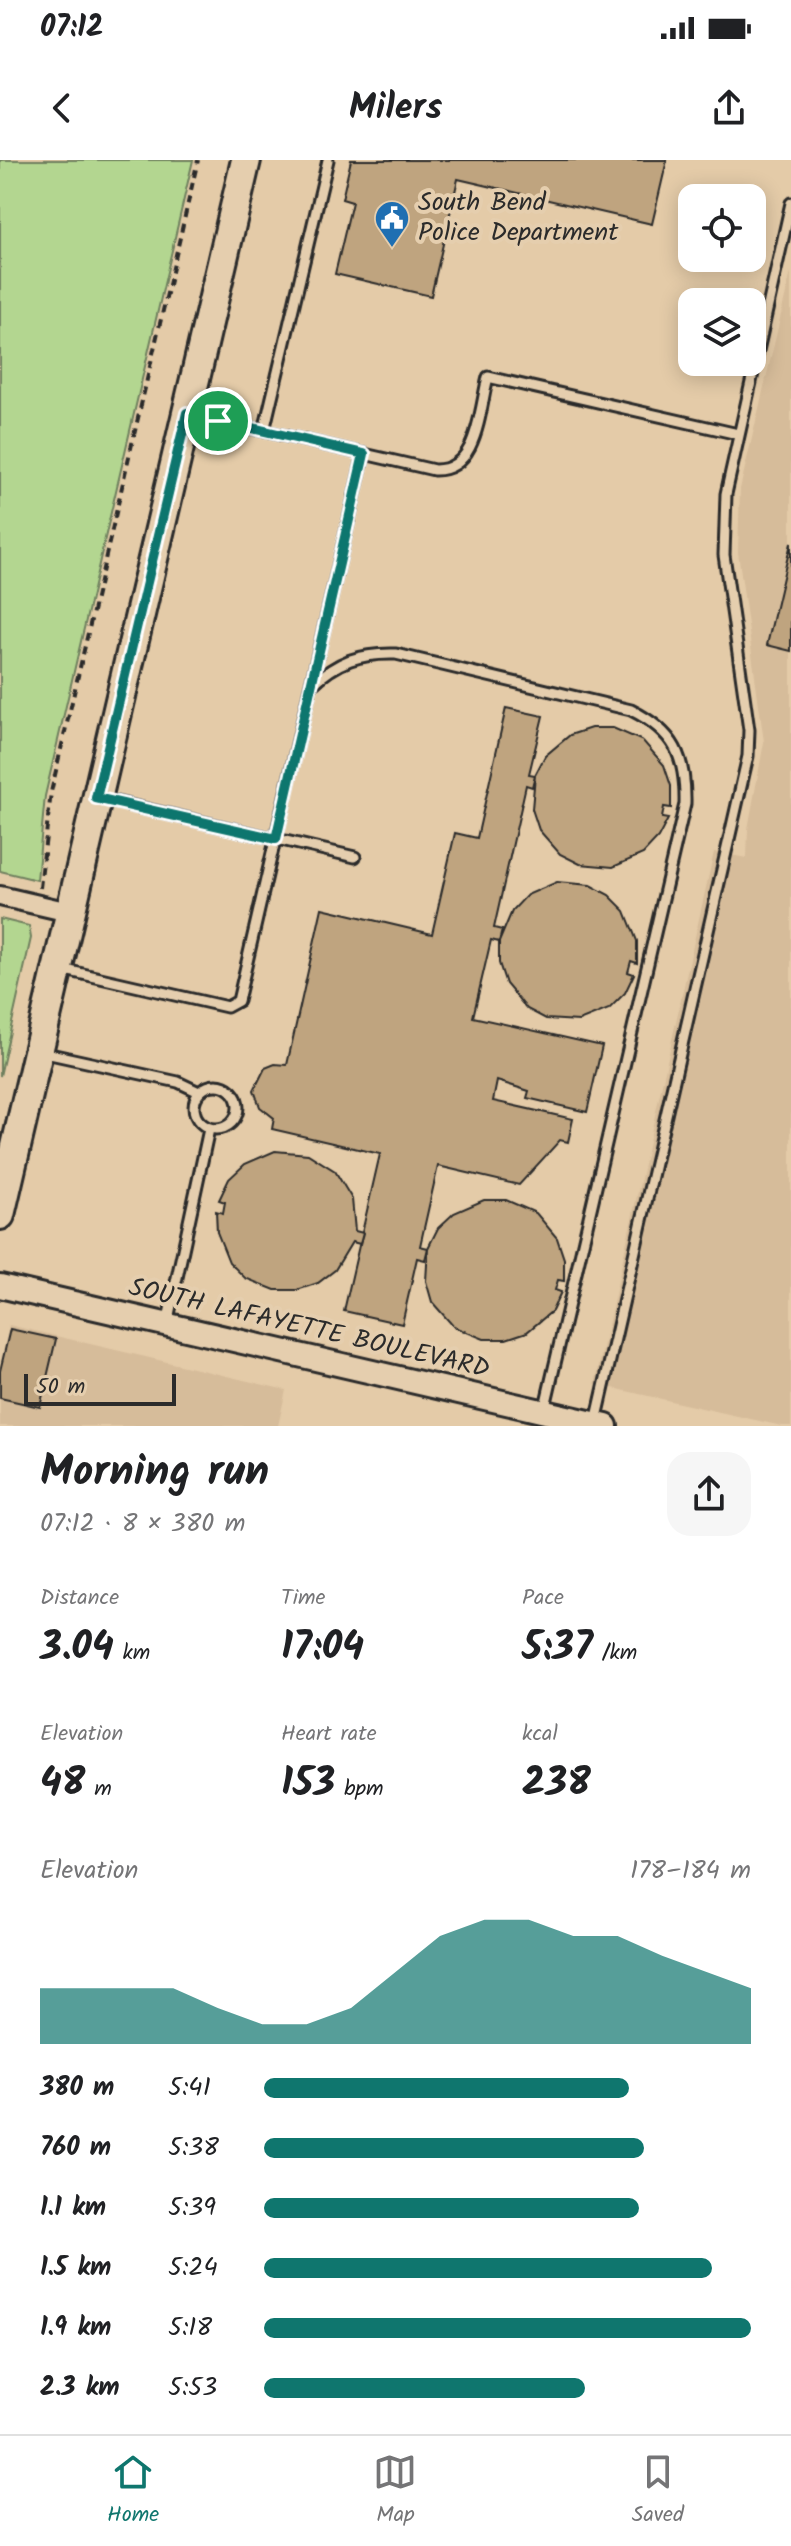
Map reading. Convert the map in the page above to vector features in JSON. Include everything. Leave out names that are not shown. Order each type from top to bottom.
[{"type":"main road","points":[[0,1215],[246,160]]},
{"type":"street","points":[[0,896],[69,912]]},
{"type":"street","name":"SOUTH LAFAYETTE BOULEVARD","points":[[0,1286],[601,1425]]},
{"type":"lane","points":[[264,431],[328,160]]},
{"type":"lane","points":[[601,1425],[748,756],[749,730],[724,555],[726,494],[791,203]]},
{"type":"lane","points":[[187,413],[434,470],[448,470],[468,455],[488,377],[738,434]]},
{"type":"lane","points":[[56,968],[227,1007],[238,1001],[364,454]]},
{"type":"lane","points":[[311,686],[341,662],[368,653],[396,654],[631,710],[649,719],[680,753],[686,774],[685,804],[544,1411]]},
{"type":"lane","points":[[96,798],[355,857]]},
{"type":"lane","points":[[37,1051],[178,1082],[199,1092],[218,1085],[236,1096],[237,1117],[230,1126],[209,1129],[197,1120],[193,1106],[199,1092]]},
{"type":"lane","points":[[167,1324],[209,1129]]},
{"type":"path","points":[[37,904],[51,792],[198,160]]},
{"type":"shaded area","points":[[791,272],[791,1426],[782,1426],[595,1384],[714,852],[747,858],[748,829],[764,742],[738,552],[740,489]]},
{"type":"shaded area","points":[[9,1325],[286,1390],[278,1426],[0,1426],[0,1366]]},
{"type":"green space","points":[[0,160],[193,160],[45,796],[37,880],[0,871]]},
{"type":"green space","points":[[0,919],[29,926],[31,938],[0,1076]]},
{"type":"building","name":"South Bend Police Department","points":[[351,160],[667,160],[652,224],[458,179],[431,296],[335,274],[352,202],[342,199]]},
{"type":"building","points":[[791,543],[791,651],[767,645]]},
{"type":"building","points":[[506,708],[543,716],[529,774],[535,775],[532,787],[526,785],[494,928],[502,930],[499,942],[491,940],[473,1017],[602,1046],[587,1112],[527,1098],[529,1091],[497,1081],[493,1101],[573,1119],[568,1142],[560,1140],[519,1185],[438,1166],[420,1246],[428,1248],[425,1260],[417,1258],[402,1324],[344,1311],[380,1154],[272,1129],[274,1118],[260,1107],[254,1090],[265,1068],[275,1064],[287,1065],[322,908],[432,934],[455,833],[477,838]]},
{"type":"building","points":[[591,728],[613,728],[643,741],[664,765],[671,786],[671,808],[664,807],[662,818],[668,819],[658,838],[643,854],[613,867],[580,864],[560,854],[539,830],[532,809],[535,775],[545,756],[570,735]]},
{"type":"building","points":[[557,882],[590,885],[609,895],[625,911],[637,941],[637,963],[631,961],[628,972],[634,974],[625,993],[609,1009],[579,1021],[546,1019],[527,1009],[506,984],[499,963],[499,942],[512,911],[527,895]]},
{"type":"building","points":[[275,1151],[308,1154],[335,1171],[352,1199],[355,1231],[363,1233],[360,1244],[352,1242],[335,1270],[318,1283],[297,1290],[275,1290],[245,1278],[229,1262],[217,1232],[216,1211],[223,1213],[225,1202],[219,1200],[229,1179],[245,1164]]},
{"type":"building","points":[[484,1200],[506,1200],[536,1213],[557,1238],[564,1259],[564,1281],[558,1280],[555,1290],[561,1292],[552,1311],[527,1332],[506,1339],[484,1339],[454,1327],[432,1302],[426,1281],[428,1248],[438,1228],[454,1213]]},
{"type":"building","points":[[10,1329],[56,1339],[40,1407],[0,1398],[0,1371]]},
{"type":"place","name":"South Bend Police Department","points":[[392,249]]},
{"type":"route","points":[[187,413],[218,421],[364,454],[276,839],[96,798],[187,413]]}]
